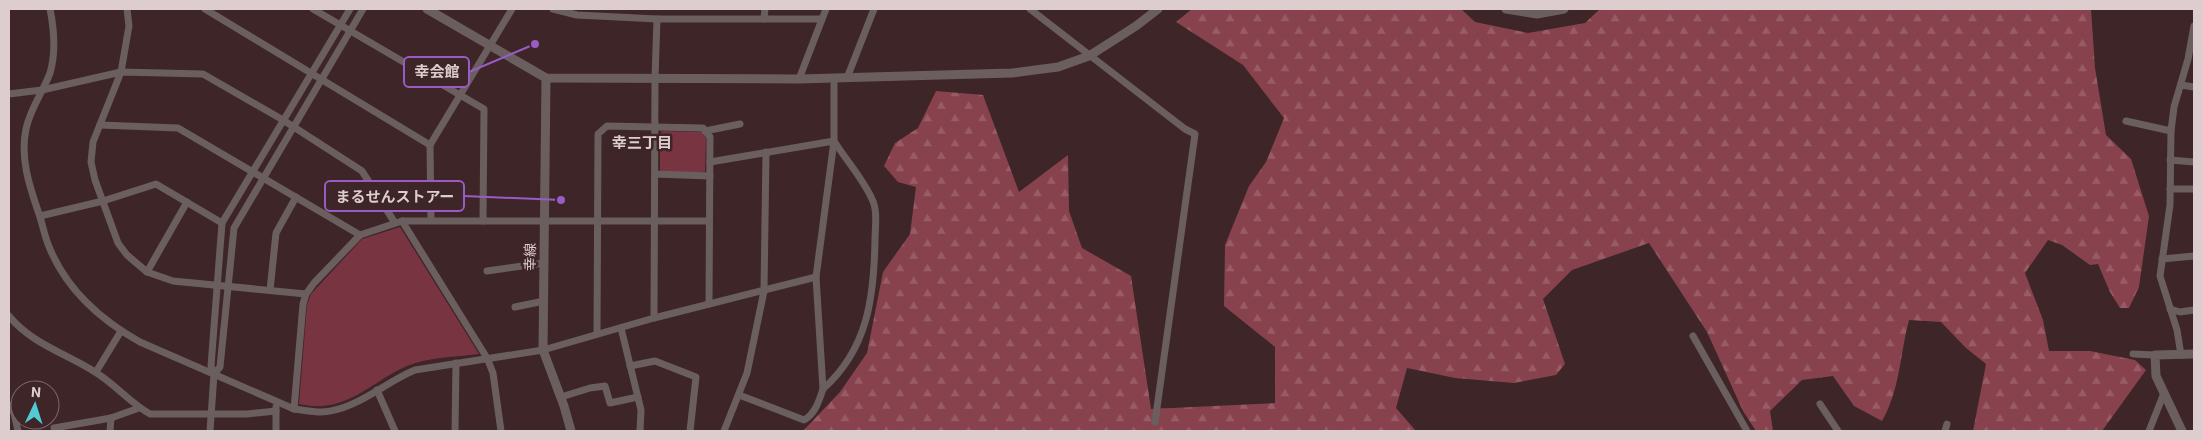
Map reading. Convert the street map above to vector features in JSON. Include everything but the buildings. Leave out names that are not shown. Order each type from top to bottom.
[{"type":"street","points":[[50,9],[54,45],[50,72],[32,109],[26,130],[25,150],[29,186],[48,244],[64,278],[87,305],[120,331],[140,342],[294,409],[322,412],[346,406],[399,376],[415,370],[543,350],[654,318],[816,277]]},
{"type":"street","points":[[127,9],[129,26],[121,72],[93,142],[91,162],[95,180],[118,243],[127,255],[147,272],[173,282],[306,294]]},
{"type":"street","points":[[205,9],[430,144]]},
{"type":"street","points":[[313,9],[484,109],[483,221]]},
{"type":"street","points":[[210,431],[214,374],[211,366],[222,223],[350,9]]},
{"type":"street","points":[[214,374],[220,368],[234,228],[363,9]]},
{"type":"street","points":[[427,9],[546,78],[799,79],[1012,73],[1058,67],[1089,56],[1136,26],[1158,9]]},
{"type":"street","points":[[432,220],[430,144],[512,9]]},
{"type":"street","points":[[553,9],[657,20],[822,19]]},
{"type":"street","points":[[764,19],[765,9]]},
{"type":"street","points":[[799,79],[826,9]]},
{"type":"street","points":[[847,78],[874,9]]},
{"type":"street","points":[[1030,9],[1185,129],[1195,134],[1155,422]]},
{"type":"street","points":[[1506,9],[1537,14],[1564,9]]},
{"type":"street","points":[[654,318],[657,20]]},
{"type":"street","points":[[2181,355],[2160,276],[2170,205],[2170,131],[2194,26]]},
{"type":"street","points":[[9,94],[42,90],[121,72],[203,74],[283,120],[362,171],[399,222],[487,358],[493,373],[501,431]]},
{"type":"street","name":"幸線","points":[[546,78],[543,350],[561,397],[571,431]]},
{"type":"street","points":[[739,394],[804,420],[809,417],[817,405],[823,389],[816,277],[834,142],[834,79]]},
{"type":"street","points":[[2181,85],[2194,87]]},
{"type":"street","points":[[2126,121],[2170,131]]},
{"type":"street","points":[[705,131],[740,124]]},
{"type":"street","points":[[100,125],[178,128],[360,235]]},
{"type":"street","points":[[597,334],[598,134],[607,126],[703,128],[710,137],[709,304]]},
{"type":"street","points":[[710,162],[834,142]]},
{"type":"street","points":[[823,389],[834,380],[856,347],[870,310],[874,270],[874,204],[834,142]]},
{"type":"street","points":[[726,431],[747,373],[764,291],[766,152]]},
{"type":"street","points":[[2170,160],[2194,162]]},
{"type":"street","points":[[655,174],[710,176]]},
{"type":"street","points":[[40,216],[103,201],[156,184],[222,223]]},
{"type":"street","points":[[2170,189],[2194,189]]},
{"type":"street","points":[[270,290],[276,233],[296,197]]},
{"type":"street","points":[[147,272],[187,202]]},
{"type":"street","points":[[294,409],[302,304],[306,294],[314,284],[360,235],[399,222],[432,220],[544,222],[709,221]]},
{"type":"street","points":[[2162,259],[2194,256]]},
{"type":"street","points":[[487,271],[544,263]]},
{"type":"street","points":[[515,306],[544,301]]},
{"type":"street","points":[[2170,308],[2180,312],[2194,310]]},
{"type":"street","points":[[9,316],[32,338],[96,372],[139,408],[150,414],[276,411]]},
{"type":"street","points":[[621,328],[641,410],[640,431]]},
{"type":"street","points":[[96,372],[120,331]]},
{"type":"street","points":[[1693,336],[1747,431]]},
{"type":"street","points":[[2133,354],[2194,354]]},
{"type":"street","points":[[2155,355],[2156,376],[2182,431]]},
{"type":"street","points":[[630,366],[655,361],[696,377],[690,431]]},
{"type":"street","points":[[455,431],[456,363]]},
{"type":"street","points":[[561,397],[590,388],[605,386],[610,403],[638,397]]},
{"type":"street","points":[[377,390],[395,431]]},
{"type":"street","points":[[2149,431],[2164,393]]},
{"type":"street","points":[[276,402],[276,431]]},
{"type":"street","points":[[1820,404],[1838,431]]},
{"type":"street","points":[[60,427],[111,418],[139,408]]},
{"type":"street","points":[[110,431],[111,418]]},
{"type":"shaded area","points":[[662,131],[701,132],[706,138],[705,172],[663,172],[660,170],[660,134]]},
{"type":"shaded area","points":[[400,227],[479,354],[415,363],[396,371],[345,401],[322,406],[299,404],[307,305],[311,294],[362,239]]},
{"type":"green space","points":[[1192,9],[1461,9],[1475,22],[1528,33],[1585,23],[1600,9],[2091,9],[2095,68],[2106,135],[2131,159],[2149,216],[2139,287],[2129,308],[2120,308],[2110,292],[2098,264],[2090,265],[2062,245],[2048,240],[2025,273],[2043,320],[2049,351],[2090,351],[2135,360],[2146,370],[2102,431],[1973,431],[1986,364],[1966,348],[1941,322],[1909,320],[1893,397],[1882,421],[1854,406],[1833,376],[1802,380],[1770,411],[1773,431],[1756,431],[1743,411],[1707,332],[1649,243],[1572,270],[1543,299],[1565,364],[1556,375],[1514,383],[1455,378],[1407,368],[1396,408],[1416,431],[803,431],[840,392],[867,353],[883,272],[910,234],[916,187],[898,182],[884,166],[895,143],[918,128],[936,91],[983,95],[1019,192],[1068,155],[1069,211],[1082,248],[1131,276],[1151,409],[1275,403],[1275,347],[1224,306],[1225,245],[1249,186],[1266,162],[1284,118],[1243,65],[1176,22]]},
{"type":"place","name":"幸会館","points":[[535,44]]},
{"type":"place","name":"まるせんストアー","points":[[561,200]]},
{"type":"district","name":"幸三丁目","points":[[642,143]]}]
